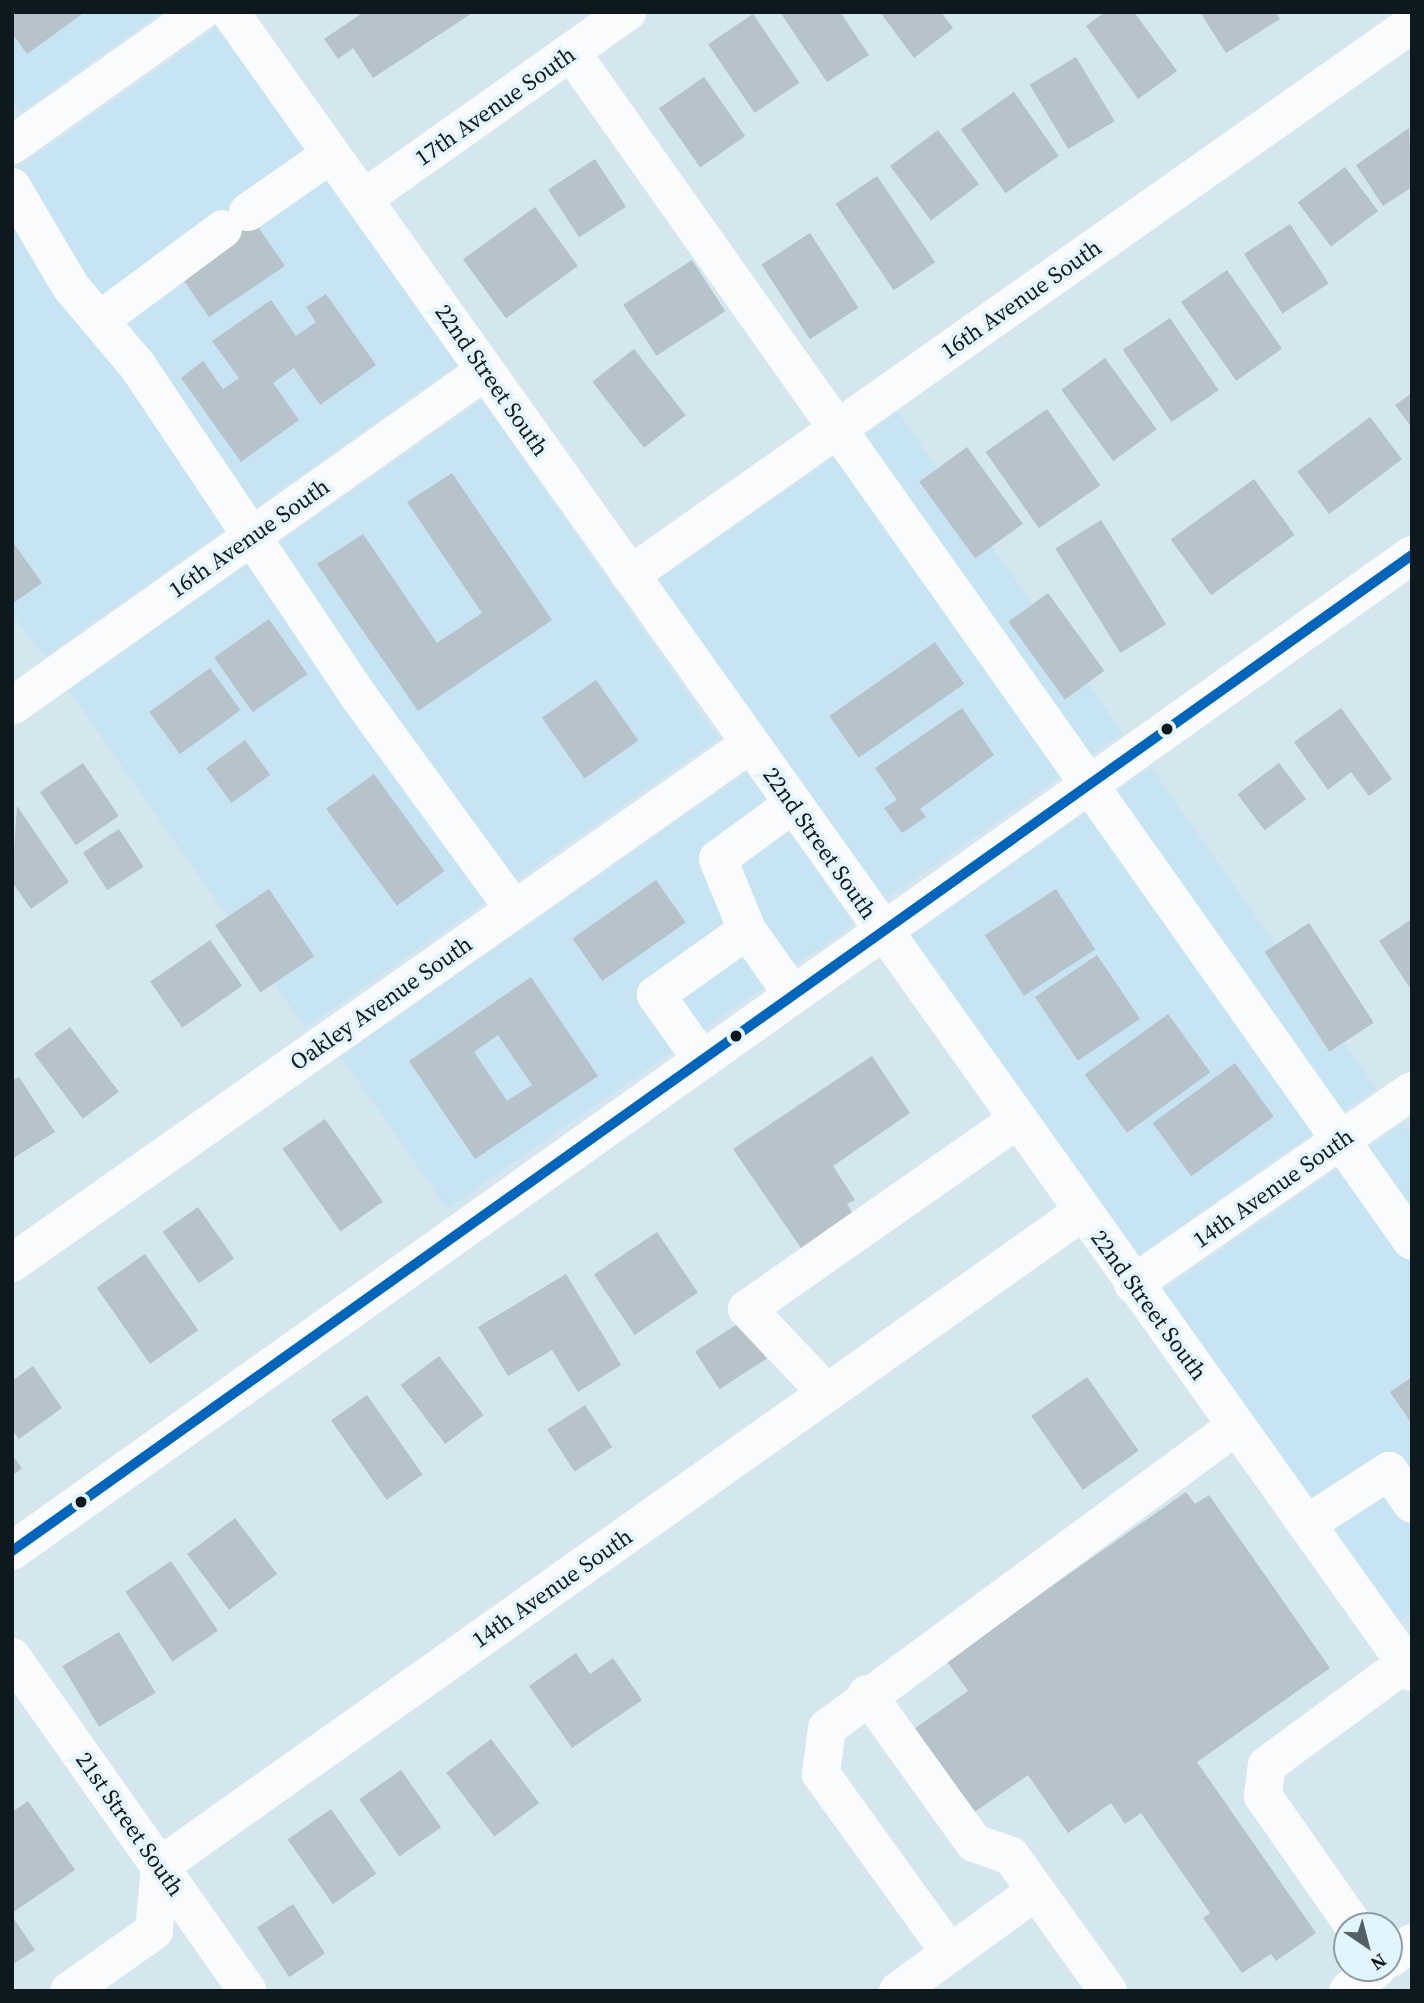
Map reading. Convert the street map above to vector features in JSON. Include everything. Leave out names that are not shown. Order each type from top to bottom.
[{"type":"street","points":[[12,145],[200,12]]},
{"type":"street","name":"22nd Street South","points":[[230,12],[1133,1284],[1307,1524],[1407,1656]]},
{"type":"street","name":"17th Avenue South","points":[[363,199],[627,12]]},
{"type":"street","name":"16th Avenue South","points":[[630,575],[1412,24]]},
{"type":"street","points":[[571,52],[1087,786],[1412,1241]]},
{"type":"street","points":[[100,320],[331,154]]},
{"type":"street","points":[[12,187],[71,287],[100,320],[254,534],[360,698],[514,909]]},
{"type":"street","name":"16th Avenue South","points":[[12,706],[485,371]]},
{"type":"street","points":[[12,1551],[1412,555]]},
{"type":"street","name":"Oakley Avenue South","points":[[12,1263],[750,744]]},
{"type":"street","points":[[793,804],[718,859],[747,930],[793,995]]},
{"type":"street","points":[[702,1060],[656,995],[747,930]]},
{"type":"street","name":"14th Avenue South","points":[[1133,1284],[1412,1091]]},
{"type":"street","points":[[827,1393],[747,1309],[1017,1121]]},
{"type":"street","name":"14th Avenue South","points":[[160,1866],[1082,1212]]},
{"type":"street","points":[[950,1954],[821,1774],[828,1728],[867,1694],[1236,1426]]},
{"type":"street","points":[[1307,1524],[1389,1471],[1412,1504]]},
{"type":"street","points":[[1344,1912],[1263,1796],[1267,1765],[1407,1656]]},
{"type":"street","name":"21st Street South","points":[[12,1657],[248,1991]]},
{"type":"street","points":[[867,1694],[974,1843],[1011,1856],[1108,1991]]},
{"type":"street","points":[[69,1991],[154,1931],[160,1866]]},
{"type":"street","points":[[898,1991],[1035,1892]]},
{"type":"shaded area","points":[[12,12],[162,12],[21,112],[12,99]]},
{"type":"shaded area","points":[[217,27],[457,365],[45,657],[12,614],[12,172]]},
{"type":"shaded area","points":[[482,400],[719,738],[305,1028],[68,690]]},
{"type":"shaded area","points":[[898,412],[1123,733],[882,902],[657,581]]},
{"type":"shaded area","points":[[1151,767],[1376,1089],[1135,1258],[909,936]]},
{"type":"shaded area","points":[[747,772],[854,924],[447,1209],[341,1056]]},
{"type":"shaded area","points":[[1403,1123],[1412,1135],[1412,1613],[1400,1621],[1162,1291]]},
{"type":"building","points":[[12,12],[85,12],[27,54],[12,33]]},
{"type":"building","points":[[364,12],[474,12],[373,78],[353,48],[338,59],[324,39]]},
{"type":"building","points":[[780,12],[840,12],[869,55],[827,82]]},
{"type":"building","points":[[880,12],[941,12],[953,28],[914,58]]},
{"type":"building","points":[[1105,12],[1134,12],[1177,71],[1138,99],[1086,26]]},
{"type":"building","points":[[1200,12],[1276,12],[1280,19],[1226,53]]},
{"type":"building","points":[[753,14],[799,83],[755,113],[708,44]]},
{"type":"building","points":[[1076,57],[1115,121],[1068,149],[1030,85]]},
{"type":"building","points":[[704,77],[745,136],[700,168],[659,109]]},
{"type":"building","points":[[1014,92],[1059,156],[1005,193],[961,129]]},
{"type":"building","points":[[1409,128],[1412,187],[1383,206],[1356,165]]},
{"type":"building","points":[[938,130],[979,184],[931,220],[890,166]]},
{"type":"building","points":[[595,159],[626,207],[579,237],[548,189]]},
{"type":"building","points":[[1345,167],[1378,211],[1331,246],[1298,203]]},
{"type":"building","points":[[877,176],[935,262],[894,290],[836,204]]},
{"type":"building","points":[[241,202],[285,266],[209,317],[180,275],[216,219]]},
{"type":"building","points":[[535,207],[578,266],[506,318],[463,259]]},
{"type":"building","points":[[1290,224],[1329,284],[1283,314],[1244,254]]},
{"type":"building","points":[[810,233],[858,308],[810,339],[761,265]]},
{"type":"building","points":[[692,260],[725,311],[656,356],[623,305]]},
{"type":"building","points":[[1227,270],[1282,349],[1236,381],[1181,302]]},
{"type":"building","points":[[326,294],[376,365],[320,405],[294,368],[273,383],[299,420],[241,462],[181,378],[203,361],[223,389],[239,378],[212,341],[271,300],[296,336],[316,322],[306,307]]},
{"type":"building","points":[[1170,318],[1219,390],[1171,422],[1123,350]]},
{"type":"building","points":[[634,349],[686,415],[644,448],[592,382]]},
{"type":"building","points":[[1105,358],[1157,429],[1113,461],[1061,390]]},
{"type":"building","points":[[1412,393],[1412,428],[1395,405]]},
{"type":"building","points":[[1047,409],[1100,485],[1039,528],[986,452]]},
{"type":"building","points":[[1370,417],[1402,459],[1329,514],[1297,472]]},
{"type":"building","points":[[967,447],[1023,524],[975,559],[919,482]]},
{"type":"building","points":[[452,473],[552,620],[418,711],[317,564],[363,534],[437,643],[482,613],[407,502]]},
{"type":"building","points":[[1254,479],[1295,535],[1211,595],[1171,540]]},
{"type":"building","points":[[1101,520],[1166,624],[1120,653],[1055,549]]},
{"type":"building","points":[[12,541],[42,583],[12,604]]},
{"type":"building","points":[[1048,593],[1104,671],[1065,699],[1008,622]]},
{"type":"building","points":[[269,619],[307,674],[253,712],[214,657]]},
{"type":"building","points":[[935,642],[964,684],[859,758],[829,716]]},
{"type":"building","points":[[210,668],[241,710],[180,754],[149,712]]},
{"type":"building","points":[[596,680],[638,741],[584,778],[542,718]]},
{"type":"building","points":[[962,708],[994,755],[920,809],[926,817],[902,833],[884,808],[897,800],[875,768]]},
{"type":"building","points":[[1341,708],[1392,779],[1369,796],[1351,772],[1328,790],[1294,742]]},
{"type":"building","points":[[245,740],[270,775],[231,803],[206,768]]},
{"type":"building","points":[[83,763],[119,816],[76,845],[40,792]]},
{"type":"building","points":[[1279,763],[1306,799],[1265,830],[1237,794]]},
{"type":"building","points":[[374,774],[445,871],[397,906],[326,809]]},
{"type":"building","points":[[17,806],[69,882],[31,909],[12,882]]},
{"type":"building","points":[[119,829],[144,867],[107,890],[83,852]]},
{"type":"building","points":[[656,880],[686,923],[602,981],[572,939]]},
{"type":"building","points":[[269,889],[314,956],[260,992],[215,925]]},
{"type":"building","points":[[1056,889],[1095,949],[1024,996],[985,935]]},
{"type":"building","points":[[1412,919],[1412,991],[1379,941]]},
{"type":"building","points":[[1309,923],[1374,1023],[1329,1052],[1265,952]]},
{"type":"building","points":[[210,940],[242,986],[182,1028],[150,982]]},
{"type":"building","points":[[1097,955],[1140,1019],[1078,1061],[1035,997]]},
{"type":"building","points":[[531,977],[598,1076],[475,1159],[409,1061]],"holes":[[[498,1035],[532,1085],[507,1101],[474,1052]]]},
{"type":"building","points":[[1168,1014],[1210,1072],[1127,1133],[1085,1075]]},
{"type":"building","points":[[70,1027],[119,1092],[83,1119],[34,1054]]},
{"type":"building","points":[[872,1056],[910,1113],[833,1166],[855,1200],[847,1204],[853,1214],[801,1248],[733,1149]]},
{"type":"building","points":[[1235,1063],[1274,1116],[1191,1176],[1152,1123]]},
{"type":"building","points":[[19,1077],[55,1132],[12,1159],[12,1081]]},
{"type":"building","points":[[325,1119],[383,1202],[340,1232],[282,1149]]},
{"type":"building","points":[[198,1207],[234,1259],[199,1283],[163,1232]]},
{"type":"building","points":[[657,1232],[698,1293],[635,1335],[594,1274]]},
{"type":"building","points":[[145,1254],[198,1330],[150,1364],[97,1288]]},
{"type":"building","points":[[566,1274],[621,1365],[578,1392],[552,1350],[508,1376],[478,1327]]},
{"type":"building","points":[[742,1321],[767,1359],[720,1389],[695,1351]]},
{"type":"building","points":[[439,1356],[484,1415],[445,1444],[401,1385]]},
{"type":"building","points":[[33,1366],[62,1408],[19,1439],[12,1430],[12,1381]]},
{"type":"building","points":[[1087,1377],[1139,1451],[1083,1490],[1031,1416]]},
{"type":"building","points":[[1412,1377],[1412,1424],[1390,1392]]},
{"type":"building","points":[[367,1395],[423,1474],[387,1500],[331,1420]]},
{"type":"building","points":[[585,1405],[612,1447],[574,1471],[547,1430]]},
{"type":"building","points":[[12,1455],[22,1468],[12,1476]]},
{"type":"building","points":[[1186,1492],[1195,1504],[1209,1495],[1330,1668],[1197,1762],[1316,1933],[1276,1961],[1271,1954],[1242,1973],[1203,1918],[1210,1913],[1141,1813],[1125,1824],[1111,1803],[1068,1833],[1028,1775],[970,1815],[911,1731],[968,1691],[946,1660]]},
{"type":"building","points":[[235,1518],[277,1574],[229,1610],[187,1554]]},
{"type":"building","points":[[171,1561],[218,1631],[172,1661],[125,1592]]},
{"type":"building","points":[[119,1632],[156,1693],[99,1727],[62,1666]]},
{"type":"building","points":[[576,1653],[590,1674],[613,1658],[642,1700],[572,1748],[529,1686]]},
{"type":"building","points":[[491,1739],[539,1803],[494,1837],[446,1773]]},
{"type":"building","points":[[401,1770],[441,1827],[399,1857],[359,1799]]},
{"type":"building","points":[[28,1801],[75,1870],[12,1913],[12,1812]]},
{"type":"building","points":[[331,1809],[376,1874],[333,1904],[288,1839]]},
{"type":"building","points":[[293,1904],[325,1953],[289,1977],[257,1927]]},
{"type":"building","points":[[12,1916],[35,1950],[12,1965]]},
{"type":"transit line","points":[[12,1551],[1412,555]]}]
